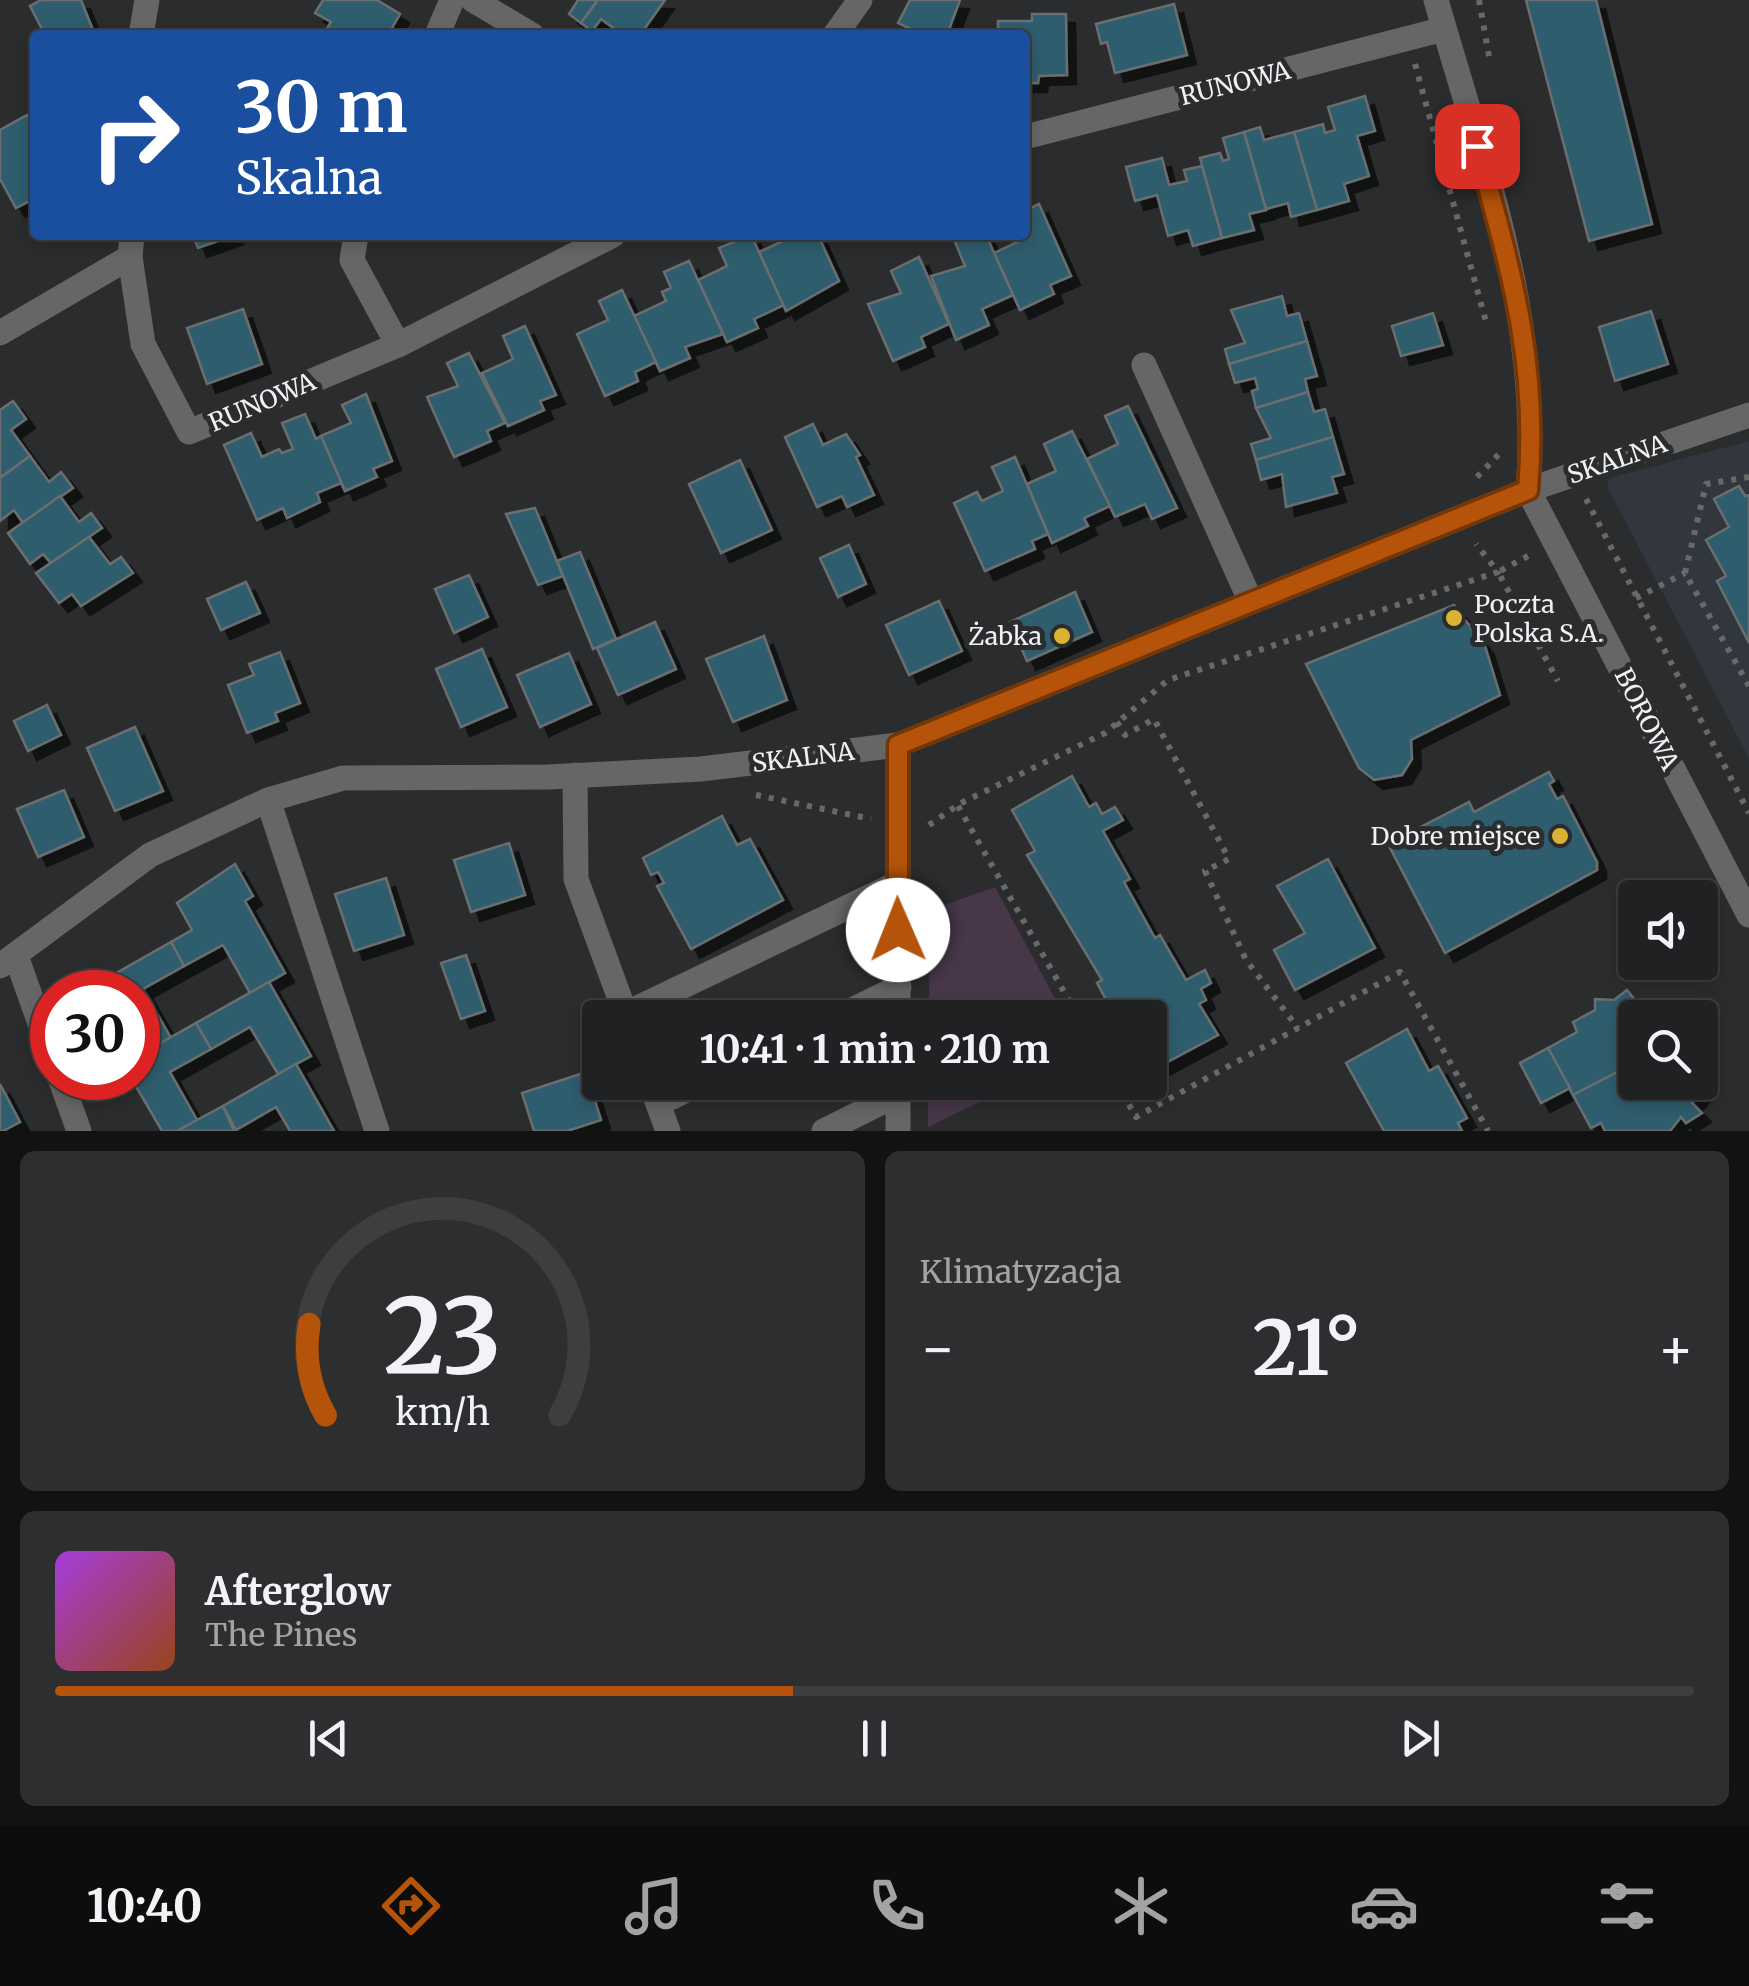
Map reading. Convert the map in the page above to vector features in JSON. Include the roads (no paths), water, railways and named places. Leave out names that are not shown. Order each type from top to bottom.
[{"type":"street","points":[[142,30],[147,0]]},
{"type":"street","points":[[440,30],[452,0]]},
{"type":"street","points":[[474,0],[524,30]]},
{"type":"street","points":[[839,30],[860,0]]},
{"type":"street","points":[[1436,0],[1520,302],[1533,430],[1528,490]]},
{"type":"street","name":"RUNOWA","points":[[1030,136],[1444,29]]},
{"type":"street","points":[[355,240],[352,260],[398,346]]},
{"type":"street","name":"RUNOWA","points":[[131,246],[143,344],[188,432],[398,346],[603,240]]},
{"type":"street","points":[[0,333],[131,246]]},
{"type":"street","points":[[1144,364],[1251,602]]},
{"type":"street","name":"SKALNA","points":[[30,1009],[8,961],[150,855],[268,800],[343,778],[548,777],[700,769],[898,745],[1528,490],[1749,416]]},
{"type":"street","name":"BOROWA","points":[[1528,490],[1749,916]]},
{"type":"street","points":[[898,745],[899,1000]]},
{"type":"street","points":[[575,776],[576,879],[620,1000]]},
{"type":"street","points":[[268,800],[378,1131]]},
{"type":"street","points":[[659,1000],[898,883]]},
{"type":"street","points":[[873,1000],[899,987]]},
{"type":"street","points":[[67,1100],[78,1131]]},
{"type":"street","points":[[657,1100],[668,1131]]},
{"type":"street","points":[[824,1131],[877,1100]]},
{"type":"street","points":[[898,1100],[898,1131]]},
{"type":"place","name":"Poczta Polska S.A.","points":[[1454,618]]},
{"type":"place","name":"Żabka","points":[[1062,636]]},
{"type":"place","name":"Dobre miejsce","points":[[1560,836]]}]
